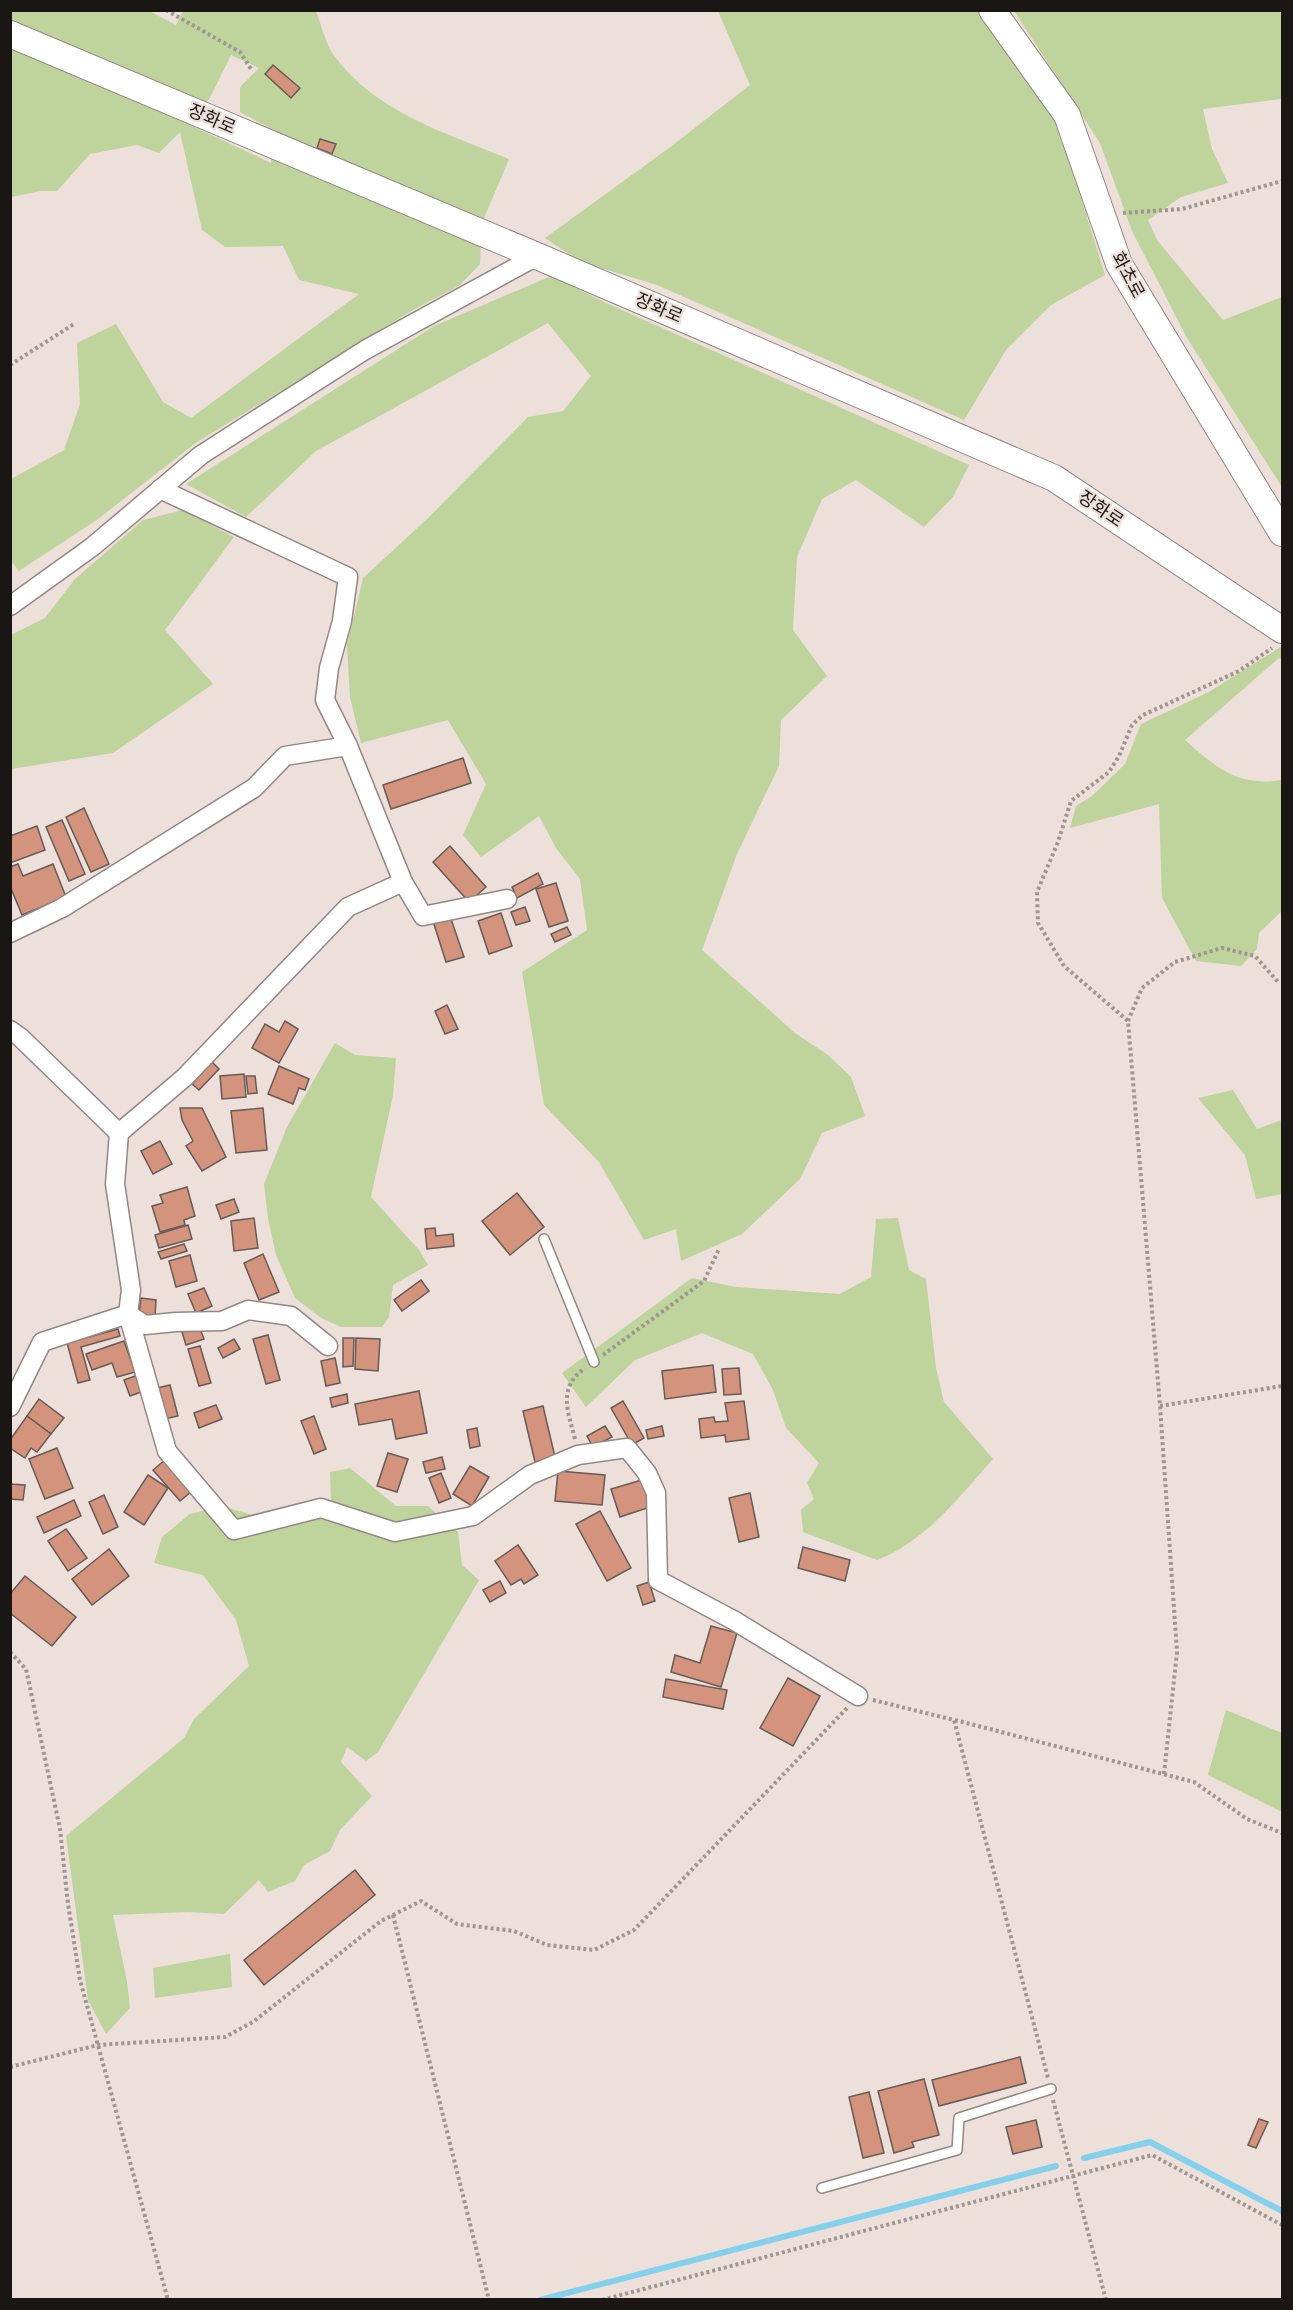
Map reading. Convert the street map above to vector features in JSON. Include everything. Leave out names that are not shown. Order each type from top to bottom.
[{"type":"street","name":"화초로","points":[[992,10],[1066,115],[1119,264],[1282,533]]},
{"type":"street","name":"장화로","points":[[10,34],[537,256],[1054,478],[1278,638]]},
{"type":"street","points":[[10,606],[92,547],[201,454],[355,356],[537,256]]},
{"type":"street","points":[[160,489],[348,577],[342,621],[329,668],[325,700],[348,746],[403,882],[423,916],[507,899]]},
{"type":"street","points":[[10,933],[62,908],[254,788],[285,756],[348,746]]},
{"type":"street","points":[[403,882],[348,907],[185,1077],[118,1134],[115,1184],[131,1290],[128,1314],[168,1451],[234,1530],[321,1508],[395,1532],[473,1516],[530,1475],[578,1455],[627,1448],[647,1473],[656,1493],[658,1580],[735,1621],[858,1696]]},
{"type":"street","points":[[10,1030],[20,1037],[118,1134]]},
{"type":"street","points":[[128,1314],[145,1325],[222,1321],[248,1310],[291,1316],[328,1346]]},
{"type":"street","points":[[10,1407],[42,1342],[128,1314]]},
{"type":"lane","points":[[544,1239],[594,1362]]},
{"type":"lane","points":[[822,2188],[957,2150],[959,2118],[1050,2089]]},
{"type":"path","points":[[166,10],[240,52],[251,69]]},
{"type":"path","points":[[1102,215],[1182,209],[1282,181]]},
{"type":"path","points":[[10,365],[74,324]]},
{"type":"path","points":[[1128,1021],[1064,966],[1038,923],[1037,892],[1058,842],[1071,801],[1109,772],[1119,756],[1132,725],[1143,715],[1239,671],[1278,638]]},
{"type":"path","points":[[1164,1774],[1177,1652],[1160,1406],[1128,1021],[1143,988],[1174,962],[1222,948],[1255,956],[1278,983]]},
{"type":"path","points":[[578,1455],[565,1397],[577,1374],[704,1281],[719,1249]]},
{"type":"path","points":[[1160,1406],[1282,1386]]},
{"type":"path","points":[[10,1652],[26,1669],[60,1828],[68,1904],[80,1980],[168,2300]]},
{"type":"path","points":[[10,2067],[98,2045],[225,2037],[253,2022],[381,1921],[421,1901],[457,1924],[514,1931],[547,1944],[594,1950],[634,1930],[858,1696],[1194,1782],[1247,1819],[1282,1833]]},
{"type":"path","points":[[954,1720],[1106,2300]]},
{"type":"path","points":[[393,1915],[489,2300]]},
{"type":"path","points":[[602,2300],[1152,2155],[1282,2225]]},
{"type":"green space","points":[[11,11],[149,11],[176,25],[183,11],[316,11],[325,39],[333,54],[369,91],[390,106],[436,130],[509,159],[482,223],[480,264],[460,285],[413,310],[197,442],[98,519],[19,571],[11,561],[11,479],[64,450],[80,404],[77,343],[116,324],[163,402],[191,418],[359,294],[299,280],[283,246],[225,247],[202,230],[180,132],[159,153],[137,145],[90,154],[57,191],[41,191],[11,197]],"holes":[[[231,55],[259,68],[240,87],[240,112],[272,129],[271,163],[188,124],[210,98]]]},
{"type":"green space","points":[[718,11],[982,11],[1058,124],[1105,275],[1051,305],[1006,350],[964,420],[657,285],[581,262],[545,238],[669,148],[750,85]]},
{"type":"green space","points":[[1014,11],[1282,11],[1282,99],[1203,109],[1212,149],[1228,183],[1181,197],[1148,220],[1157,240],[1223,320],[1282,297],[1282,487],[1187,338],[1132,231],[1100,143]]},
{"type":"green space","points":[[551,276],[604,302],[969,465],[953,497],[924,527],[856,480],[822,499],[797,557],[793,630],[827,676],[781,720],[779,766],[737,854],[702,950],[795,1033],[828,1055],[851,1077],[865,1116],[822,1133],[800,1179],[742,1234],[681,1261],[676,1229],[644,1240],[599,1162],[544,1105],[522,972],[587,930],[580,879],[556,848],[539,816],[481,857],[463,835],[486,784],[448,720],[361,743],[350,697],[347,645],[363,578],[428,518],[528,417],[563,411],[591,376],[548,323],[316,451],[246,517],[186,484],[434,326]]},
{"type":"green space","points":[[183,510],[234,537],[165,630],[213,684],[113,753],[11,769],[11,635],[45,618],[75,579],[143,520]]},
{"type":"green space","points":[[1282,646],[1282,660],[1279,658],[1185,740],[1218,767],[1240,778],[1252,781],[1282,780],[1282,911],[1259,933],[1257,949],[1241,966],[1196,961],[1162,898],[1159,804],[1070,828],[1076,806],[1092,796],[1125,764],[1141,724],[1209,692]]},
{"type":"green space","points":[[335,1043],[355,1055],[396,1058],[393,1095],[371,1197],[419,1250],[428,1265],[393,1285],[389,1317],[382,1327],[341,1327],[321,1318],[295,1298],[276,1255],[268,1219],[264,1184],[287,1127]]},
{"type":"green space","points":[[1233,1090],[1257,1129],[1282,1120],[1282,1194],[1256,1199],[1245,1155],[1198,1098]]},
{"type":"green space","points":[[898,1218],[909,1270],[926,1279],[936,1368],[944,1402],[993,1459],[941,1517],[895,1552],[877,1560],[803,1532],[801,1510],[814,1499],[807,1483],[819,1463],[786,1428],[773,1390],[753,1354],[702,1333],[635,1360],[586,1407],[562,1373],[692,1278],[736,1287],[840,1294],[871,1277],[876,1219]]},
{"type":"green space","points":[[350,1468],[396,1506],[428,1506],[458,1532],[462,1565],[479,1580],[378,1752],[366,1761],[347,1747],[341,1762],[372,1796],[340,1830],[330,1851],[304,1865],[295,1881],[268,1892],[259,1880],[224,1914],[188,1912],[113,1915],[127,1981],[130,2008],[106,2034],[88,2000],[66,1836],[184,1738],[194,1719],[249,1666],[236,1620],[203,1575],[154,1563],[162,1537],[190,1514],[222,1506],[256,1516],[331,1500],[330,1472]]},
{"type":"green space","points":[[1226,1710],[1282,1733],[1282,1812],[1208,1775]]},
{"type":"green space","points":[[230,1954],[232,1987],[155,1998],[153,1968]]},
{"type":"building","points":[[273,65],[300,88],[291,98],[265,74]]},
{"type":"building","points":[[320,139],[336,144],[332,154],[317,148]]},
{"type":"building","points":[[463,758],[471,783],[391,809],[383,785]]},
{"type":"building","points":[[84,808],[109,864],[91,872],[66,817]]},
{"type":"building","points":[[62,820],[85,874],[69,881],[46,827]]},
{"type":"building","points":[[37,826],[45,850],[10,863],[10,836]]},
{"type":"building","points":[[450,846],[486,887],[469,902],[433,862]]},
{"type":"building","points":[[18,864],[23,876],[53,864],[66,897],[22,915],[10,886],[10,867]]},
{"type":"building","points":[[538,873],[543,884],[517,898],[512,887]]},
{"type":"building","points":[[556,883],[568,921],[549,927],[536,889]]},
{"type":"building","points":[[525,907],[530,921],[516,925],[511,912]]},
{"type":"building","points":[[501,913],[512,946],[489,954],[478,921]]},
{"type":"building","points":[[450,916],[464,957],[446,962],[433,921]]},
{"type":"building","points":[[567,927],[571,935],[555,942],[551,934]]},
{"type":"building","points":[[447,1005],[458,1029],[445,1034],[435,1011]]},
{"type":"building","points":[[285,1021],[298,1029],[279,1063],[252,1048],[265,1024],[279,1032]]},
{"type":"building","points":[[212,1062],[219,1069],[199,1090],[192,1084]]},
{"type":"building","points":[[279,1066],[309,1079],[305,1090],[299,1088],[293,1104],[268,1094]]},
{"type":"building","points":[[244,1074],[246,1097],[222,1099],[220,1076]]},
{"type":"building","points":[[246,1076],[255,1076],[257,1093],[248,1094]]},
{"type":"building","points":[[180,1108],[202,1108],[226,1157],[202,1171],[186,1146],[193,1141],[182,1120]]},
{"type":"building","points":[[263,1108],[267,1150],[236,1153],[231,1111]]},
{"type":"building","points":[[160,1141],[172,1164],[153,1174],[141,1151]]},
{"type":"building","points":[[187,1187],[195,1216],[184,1220],[185,1225],[160,1232],[152,1206],[163,1203],[160,1195]]},
{"type":"building","points":[[517,1193],[544,1227],[510,1255],[482,1221]]},
{"type":"building","points":[[234,1199],[239,1212],[221,1219],[216,1205]]},
{"type":"building","points":[[254,1218],[258,1248],[234,1251],[231,1221]]},
{"type":"building","points":[[188,1225],[192,1239],[159,1248],[155,1235]]},
{"type":"building","points":[[435,1228],[436,1236],[453,1234],[454,1246],[427,1249],[425,1229]]},
{"type":"building","points":[[184,1244],[187,1251],[161,1259],[158,1252]]},
{"type":"building","points":[[263,1254],[279,1292],[259,1300],[244,1263]]},
{"type":"building","points":[[190,1255],[197,1281],[176,1287],[169,1261]]},
{"type":"building","points":[[421,1280],[429,1291],[402,1311],[394,1300]]},
{"type":"building","points":[[204,1288],[212,1306],[196,1313],[188,1294]]},
{"type":"building","points":[[141,1298],[156,1300],[155,1317],[139,1315]]},
{"type":"building","points":[[199,1326],[204,1339],[186,1345],[182,1332]]},
{"type":"building","points":[[118,1329],[120,1336],[81,1347],[90,1380],[78,1383],[67,1343]]},
{"type":"building","points":[[268,1335],[280,1380],[266,1384],[253,1339]]},
{"type":"building","points":[[343,1338],[354,1338],[353,1366],[343,1367]]},
{"type":"building","points":[[356,1338],[380,1339],[378,1371],[355,1369]]},
{"type":"building","points":[[234,1339],[240,1349],[223,1358],[218,1348]]},
{"type":"building","points":[[124,1341],[135,1372],[117,1377],[112,1363],[92,1370],[86,1354]]},
{"type":"building","points":[[200,1346],[211,1383],[199,1386],[188,1349]]},
{"type":"building","points":[[335,1358],[340,1383],[326,1386],[321,1361]]},
{"type":"building","points":[[713,1365],[716,1392],[665,1399],[662,1371]]},
{"type":"building","points":[[739,1368],[741,1394],[724,1395],[722,1369]]},
{"type":"building","points":[[138,1375],[144,1391],[130,1396],[124,1380]]},
{"type":"building","points":[[170,1385],[178,1416],[164,1419],[157,1388]]},
{"type":"building","points":[[419,1391],[427,1433],[396,1439],[392,1419],[359,1425],[355,1404]]},
{"type":"building","points":[[347,1394],[348,1403],[332,1407],[330,1398]]},
{"type":"building","points":[[39,1399],[64,1418],[51,1434],[27,1416]]},
{"type":"building","points":[[623,1401],[644,1438],[632,1445],[611,1408]]},
{"type":"building","points":[[744,1401],[749,1439],[726,1442],[725,1435],[701,1438],[699,1419],[714,1417],[715,1422],[728,1421],[725,1403]]},
{"type":"building","points":[[216,1405],[222,1419],[199,1428],[194,1413]]},
{"type":"building","points":[[543,1406],[555,1457],[535,1462],[523,1411]]},
{"type":"building","points":[[27,1416],[51,1434],[37,1452],[31,1448],[25,1458],[10,1448],[10,1440]]},
{"type":"building","points":[[314,1416],[326,1449],[314,1454],[301,1421]]},
{"type":"building","points":[[605,1426],[612,1437],[593,1447],[587,1436]]},
{"type":"building","points":[[662,1426],[664,1436],[648,1439],[646,1430]]},
{"type":"building","points":[[477,1428],[480,1446],[470,1448],[467,1430]]},
{"type":"building","points":[[57,1448],[73,1488],[45,1499],[29,1459]]},
{"type":"building","points":[[388,1453],[408,1459],[397,1492],[377,1486]]},
{"type":"building","points":[[442,1457],[445,1469],[426,1473],[423,1462]]},
{"type":"building","points":[[165,1460],[192,1491],[180,1501],[153,1470]]},
{"type":"building","points":[[470,1466],[489,1477],[472,1506],[453,1494]]},
{"type":"building","points":[[558,1471],[605,1475],[602,1505],[555,1501]]},
{"type":"building","points":[[441,1473],[451,1498],[439,1503],[429,1478]]},
{"type":"building","points":[[148,1475],[168,1488],[144,1525],[124,1512]]},
{"type":"building","points":[[642,1480],[650,1507],[620,1517],[611,1489]]},
{"type":"building","points":[[10,1484],[25,1485],[23,1500],[10,1499]]},
{"type":"building","points":[[750,1493],[759,1537],[739,1542],[729,1498]]},
{"type":"building","points":[[104,1495],[118,1527],[103,1534],[89,1502]]},
{"type":"building","points":[[74,1500],[81,1516],[44,1533],[37,1517]]},
{"type":"building","points":[[600,1511],[631,1568],[607,1581],[576,1524]]},
{"type":"building","points":[[66,1529],[87,1558],[68,1571],[48,1541]]},
{"type":"building","points":[[518,1545],[538,1575],[524,1584],[521,1579],[511,1585],[495,1561]]},
{"type":"building","points":[[803,1547],[850,1560],[845,1581],[798,1568]]},
{"type":"building","points":[[109,1549],[129,1576],[92,1605],[72,1579]]},
{"type":"building","points":[[25,1576],[76,1617],[52,1646],[10,1613],[10,1594]]},
{"type":"building","points":[[500,1581],[506,1593],[490,1602],[483,1590]]},
{"type":"building","points":[[649,1582],[655,1601],[643,1605],[637,1586]]},
{"type":"building","points":[[711,1626],[737,1633],[721,1687],[671,1672],[675,1655],[700,1663]]},
{"type":"building","points":[[788,1678],[820,1696],[793,1746],[760,1728]]},
{"type":"building","points":[[666,1679],[727,1690],[723,1709],[663,1697]]},
{"type":"building","points":[[355,1870],[375,1895],[264,1985],[244,1960]]},
{"type":"building","points":[[1020,2057],[1026,2083],[939,2106],[932,2080]]},
{"type":"building","points":[[924,2079],[939,2135],[912,2142],[914,2147],[894,2153],[878,2091]]},
{"type":"building","points":[[869,2092],[884,2153],[863,2158],[849,2097]]},
{"type":"building","points":[[1259,2119],[1268,2122],[1256,2148],[1248,2145]]},
{"type":"building","points":[[1036,2120],[1042,2147],[1013,2154],[1006,2127]]},
{"type":"waterway","points":[[1084,2158],[1150,2142],[1282,2211]]},
{"type":"waterway","points":[[540,2300],[1056,2166]]}]
